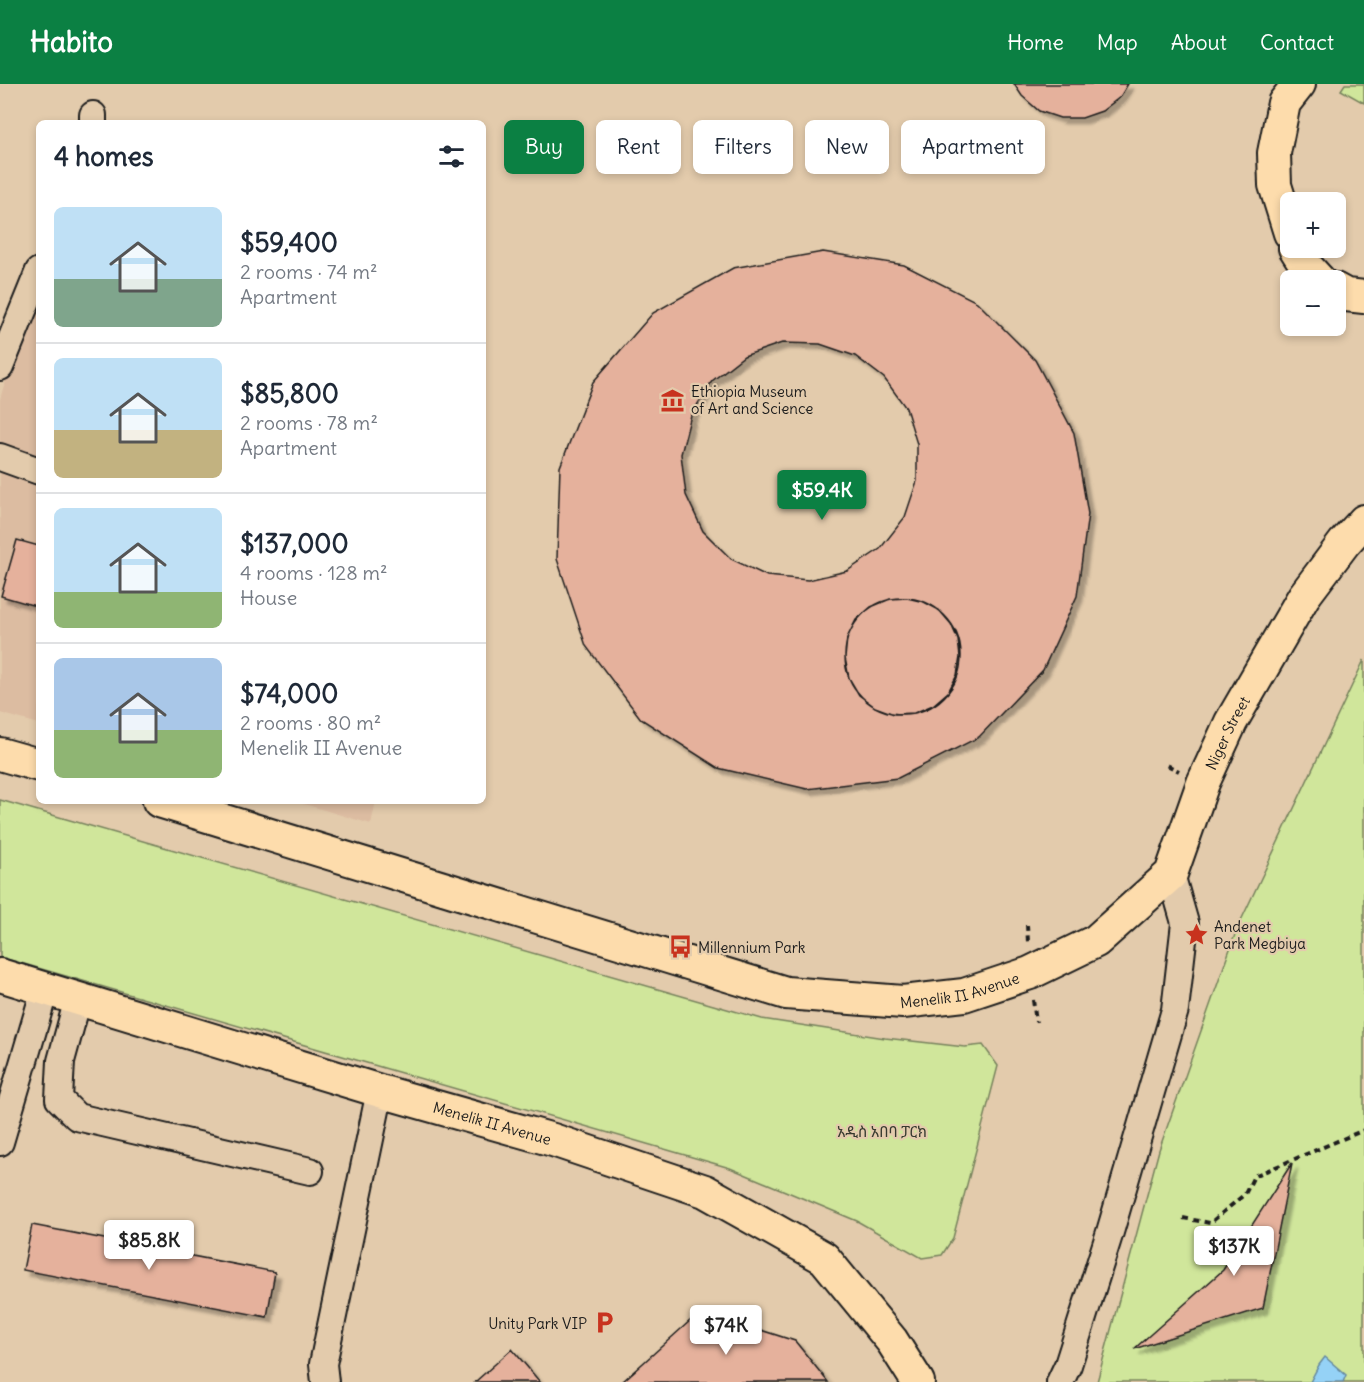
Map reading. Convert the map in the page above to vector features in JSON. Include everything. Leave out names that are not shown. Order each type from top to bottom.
[{"type":"main road","points":[[1280,201],[1275,185],[1274,153],[1284,103],[1299,84]]},
{"type":"main road","points":[[1346,295],[1364,297]]},
{"type":"main road","name":"Niger Street","points":[[1096,941],[1171,873],[1203,783],[1231,722],[1304,596],[1344,543],[1364,521]]},
{"type":"main road","points":[[0,754],[36,764]]},
{"type":"main road","name":"Menelik II Avenue","points":[[169,804],[786,993],[903,1002],[964,995],[1030,973],[1096,941]]},
{"type":"main road","name":"Menelik II Avenue","points":[[0,975],[380,1091],[553,1140],[705,1191],[824,1258],[892,1341],[918,1382]]},
{"type":"street","points":[[0,367],[36,278]]},
{"type":"street","points":[[0,457],[36,470]]},
{"type":"street","points":[[1060,1382],[1068,1365],[1110,1232],[1175,1010],[1185,923],[1171,873]]},
{"type":"street","points":[[0,1142],[45,989]]},
{"type":"street","points":[[78,999],[61,1061],[59,1099],[77,1117],[310,1171]]},
{"type":"street","points":[[325,1382],[323,1364],[380,1091]]},
{"type":"path","points":[[1183,1218],[1210,1223],[1245,1194],[1254,1176],[1364,1130]]},
{"type":"shaded area","points":[[36,312],[36,723],[0,713],[0,399],[25,315]]},
{"type":"shaded area","points":[[304,804],[375,804],[371,824]]},
{"type":"green space","points":[[1345,84],[1364,84],[1364,103],[1341,90]]},
{"type":"green space","points":[[1364,660],[1364,1382],[1097,1382],[1159,1150],[1237,929]]},
{"type":"green space","name":"አዲስ አበባ ፓርክ","points":[[0,800],[762,1019],[885,1038],[965,1047],[983,1045],[998,1066],[953,1238],[942,1255],[922,1258],[857,1221],[730,1168],[0,957]]},
{"type":"water","points":[[1325,1357],[1346,1375],[1343,1382],[1310,1382]]},
{"type":"building","points":[[1014,84],[1128,84],[1120,97],[1102,111],[1082,118],[1060,118],[1039,111],[1022,96]]},
{"type":"building","points":[[823,252],[904,265],[977,302],[1035,360],[1074,433],[1088,514],[1077,596],[1043,670],[979,737],[898,778],[807,789],[718,768],[641,719],[586,646],[557,559],[560,467],[593,382],[653,313],[733,268]],"holes":[[[782,343],[820,344],[855,356],[884,378],[906,408],[917,444],[917,481],[905,517],[880,549],[847,571],[808,580],[767,576],[731,559],[703,531],[686,495],[681,454],[691,415],[712,381],[744,356]],[[907,598],[924,602],[939,610],[951,624],[958,640],[960,657],[957,675],[948,692],[933,705],[914,713],[894,714],[875,707],[859,695],[849,678],[845,658],[847,638],[856,620],[871,607],[890,599]]]},
{"type":"building","points":[[17,540],[36,545],[36,606],[1,596]]},
{"type":"building","points":[[903,598],[925,603],[944,615],[956,634],[961,656],[956,678],[944,697],[925,709],[903,714],[881,709],[862,697],[850,678],[845,656],[850,634],[862,615],[881,603]]},
{"type":"building","points":[[1292,1163],[1263,1308],[1134,1349],[1223,1270]]},
{"type":"building","points":[[32,1225],[275,1272],[267,1317],[23,1270]]},
{"type":"building","points":[[701,1311],[795,1341],[828,1382],[622,1382]]},
{"type":"building","points":[[512,1349],[540,1382],[475,1382]]},
{"type":"place","name":"Ethiopia Museum of Art and Science","points":[[673,400]]},
{"type":"place","name":"Andenet Park Megbiya","points":[[1196,935]]},
{"type":"place","name":"Millennium Park","points":[[680,947]]},
{"type":"place","name":"Unity Park VIP","points":[[605,1323]]}]
